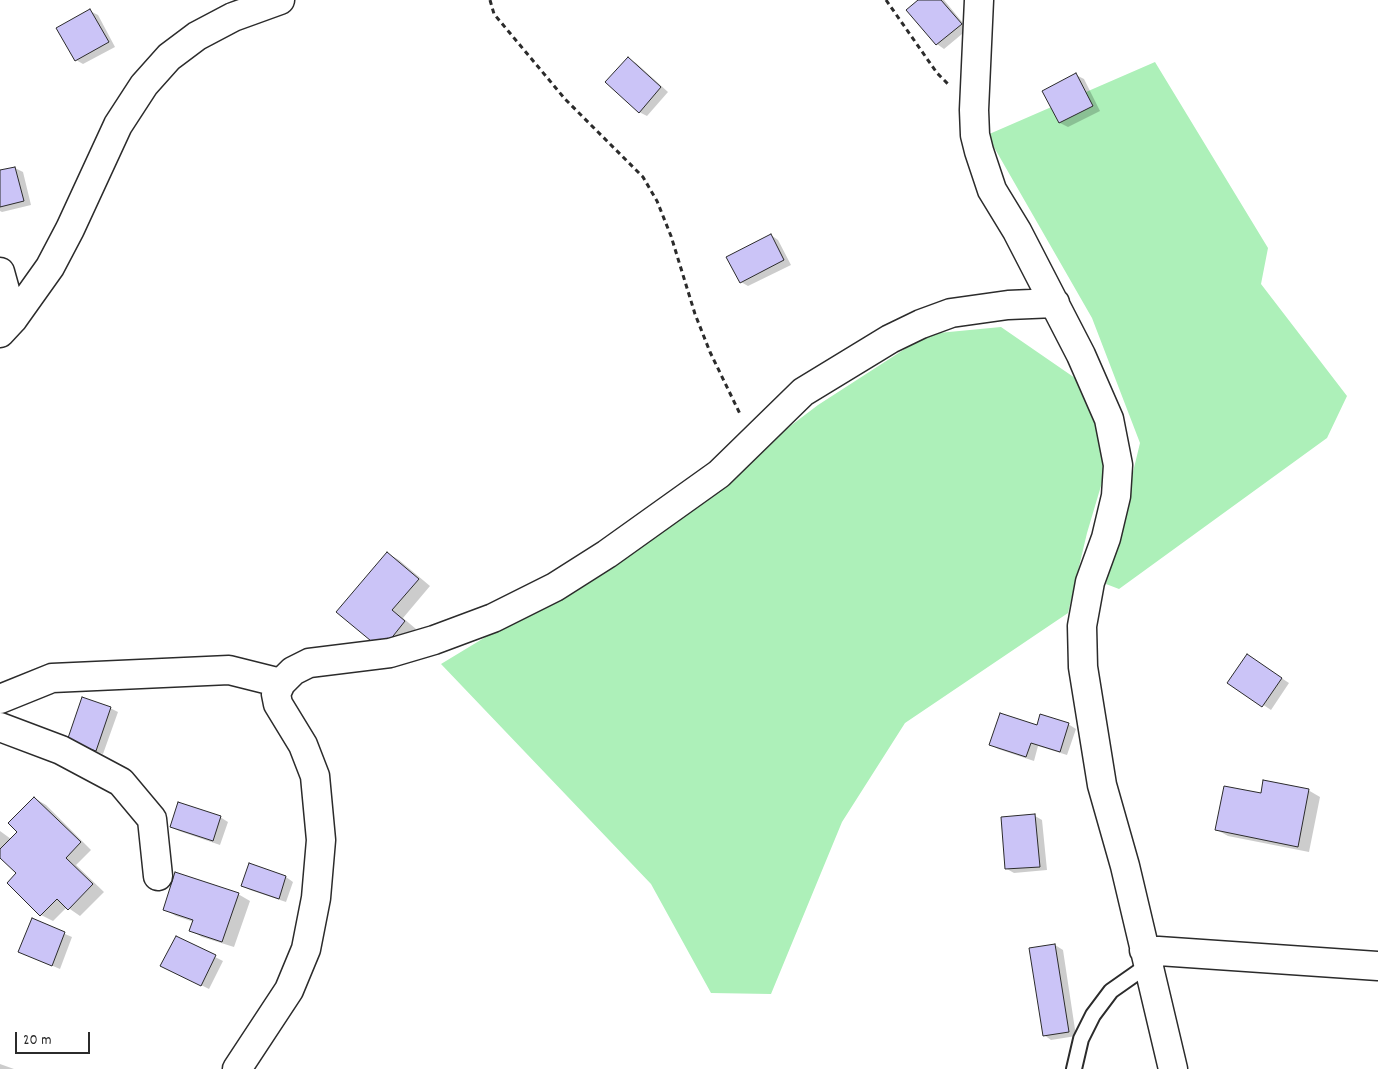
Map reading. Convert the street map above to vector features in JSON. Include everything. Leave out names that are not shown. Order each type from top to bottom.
[{"type":"street","points":[[6,326],[50,267],[70,229],[118,125],[144,85],[168,57],[198,36],[233,17],[280,0]]},
{"type":"street","points":[[979,0],[974,110],[975,135],[992,190],[1082,355],[1109,419],[1118,465],[1116,496],[1106,538],[1090,582],[1082,626],[1083,667],[1102,785],[1125,866],[1173,1069]]},
{"type":"street","points":[[0,272],[6,326]]},
{"type":"street","points":[[237,1069],[289,990],[306,949],[316,898],[321,840],[315,776],[304,745],[278,704],[276,694],[281,683],[293,671],[309,663],[390,653],[434,640],[493,618],[554,587],[607,554],[719,474],[803,392],[851,362],[921,324],[951,313],[976,309],[1008,305],[1055,303]]},
{"type":"street","points":[[0,699],[52,678],[229,670],[281,683]]},
{"type":"street","points":[[0,727],[61,750],[121,782],[152,819],[158,876]]},
{"type":"street","points":[[1146,958],[1378,966]]},
{"type":"lane","points":[[1074,1069],[1081,1039],[1093,1015],[1111,991],[1146,958]]},
{"type":"path","points":[[490,0],[494,14],[565,98],[643,177],[671,236],[695,314],[710,352],[753,442]]},
{"type":"path","points":[[886,0],[937,73],[974,110]]},
{"type":"green space","points":[[1155,62],[1268,248],[1261,284],[1347,396],[1327,438],[1119,589],[1106,584],[1140,443],[1092,318],[987,135]]},
{"type":"green space","points":[[1001,327],[1075,378],[1099,420],[1106,469],[1087,533],[1068,613],[905,723],[842,822],[771,994],[711,993],[651,884],[441,664],[616,558],[818,405],[928,334]]},
{"type":"building","points":[[918,0],[941,0],[962,24],[936,45],[906,10]]},
{"type":"building","points":[[90,9],[109,42],[75,61],[56,28]]},
{"type":"building","points":[[628,57],[661,87],[639,113],[605,82]]},
{"type":"building","points":[[1076,73],[1093,106],[1059,123],[1042,91]]},
{"type":"building","points":[[15,167],[24,201],[0,207],[0,170]]},
{"type":"building","points":[[771,234],[784,260],[740,283],[726,257]]},
{"type":"building","points":[[387,552],[419,579],[392,610],[405,621],[382,650],[336,612]]},
{"type":"building","points":[[1247,654],[1282,678],[1262,707],[1227,683]]},
{"type":"building","points":[[82,697],[111,707],[96,751],[67,741]]},
{"type":"building","points":[[1000,713],[1037,725],[1040,714],[1069,723],[1060,752],[1031,743],[1026,757],[989,745]]},
{"type":"building","points":[[1263,780],[1309,789],[1298,847],[1215,830],[1224,786],[1261,793]]},
{"type":"building","points":[[34,797],[81,842],[66,858],[93,884],[68,910],[57,899],[40,916],[7,883],[16,873],[0,858],[0,849],[17,832],[8,823]]},
{"type":"building","points":[[178,802],[221,816],[213,841],[170,827]]},
{"type":"building","points":[[1035,814],[1040,867],[1005,869],[1001,817]]},
{"type":"building","points":[[249,863],[286,876],[279,899],[241,886]]},
{"type":"building","points":[[175,872],[239,893],[222,942],[189,931],[193,920],[163,910]]},
{"type":"building","points":[[32,918],[65,932],[52,966],[18,952]]},
{"type":"building","points":[[176,936],[216,955],[201,986],[160,966]]},
{"type":"building","points":[[1055,944],[1069,1032],[1043,1036],[1029,948]]}]
